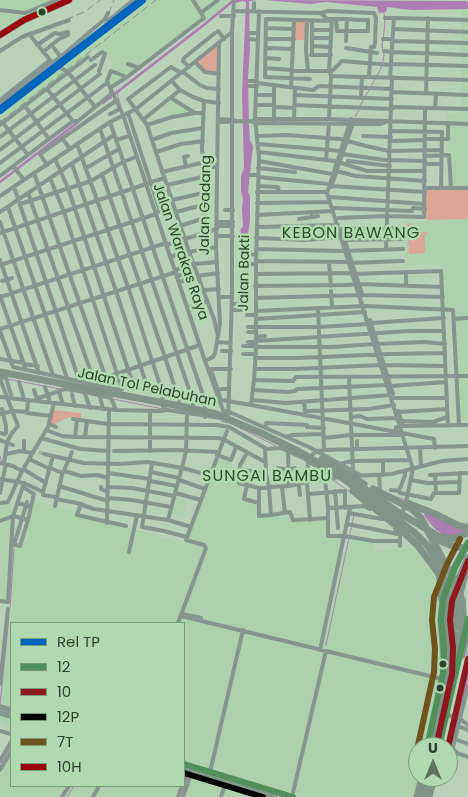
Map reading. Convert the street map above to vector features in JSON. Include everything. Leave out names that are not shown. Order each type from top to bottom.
[{"type":"highway","points":[[0,34],[17,22],[67,0]]},
{"type":"highway","points":[[3,376],[50,378]]},
{"type":"highway","name":"Jalan Tol Pelabuhan","points":[[3,376],[50,378],[205,411],[261,432],[327,465]]},
{"type":"highway","name":"Jalan Tol Pelabuhan","points":[[3,376],[207,409],[306,450],[384,509]]},
{"type":"highway","points":[[327,465],[413,510],[421,518],[458,588],[462,600],[463,614],[460,651],[437,737]]},
{"type":"highway","points":[[327,465],[432,533],[452,539],[468,533]]},
{"type":"highway","points":[[327,465],[400,528],[423,552],[437,571],[440,578],[446,679]]},
{"type":"highway","points":[[395,500],[468,528]]},
{"type":"highway","points":[[384,509],[442,543],[459,548],[468,548]]},
{"type":"highway","points":[[384,509],[414,532],[427,545],[439,564],[446,584],[448,604],[447,666],[436,737]]},
{"type":"highway","points":[[441,620],[445,592],[455,567],[468,543]]},
{"type":"highway","points":[[450,610],[454,590],[468,558]]},
{"type":"highway","points":[[446,679],[458,646],[456,615],[468,566]]},
{"type":"highway","points":[[436,737],[446,679],[455,645],[450,610],[450,594],[455,567]]},
{"type":"highway","points":[[459,597],[468,576]]},
{"type":"highway","points":[[439,737],[449,715],[468,626]]},
{"type":"main road","points":[[185,764],[292,797]]},
{"type":"main road","points":[[188,770],[275,797]]},
{"type":"street","points":[[0,10],[25,13],[57,0]]},
{"type":"street","points":[[105,19],[109,20],[133,0]]},
{"type":"street","points":[[0,176],[6,171],[15,168],[28,155],[77,121],[111,94],[111,90],[127,77],[204,18],[202,12],[192,0]]},
{"type":"street","points":[[202,12],[218,0]]},
{"type":"street","points":[[186,539],[228,429],[226,412],[232,342],[232,32],[234,2]]},
{"type":"street","name":"Jalan Bakti","points":[[251,405],[256,356],[255,286],[259,159],[257,136],[253,121],[256,105],[258,50],[255,33],[254,3]]},
{"type":"street","points":[[234,11],[374,13],[376,24],[374,47],[371,47],[370,63],[374,77],[371,88]]},
{"type":"street","points":[[69,47],[105,19],[108,13]]},
{"type":"street","points":[[321,13],[325,19],[333,20]]},
{"type":"street","points":[[221,16],[234,16]]},
{"type":"street","points":[[385,18],[468,20]]},
{"type":"street","points":[[386,249],[391,151],[391,64],[394,18]]},
{"type":"street","points":[[426,93],[428,18]]},
{"type":"street","points":[[310,79],[266,78],[266,19],[358,20],[369,21],[368,32],[336,31],[333,20]]},
{"type":"street","points":[[0,50],[29,34],[69,20]]},
{"type":"street","points":[[294,20],[292,70],[295,95],[294,118]]},
{"type":"street","points":[[308,72],[309,55],[312,46],[310,20]]},
{"type":"street","points":[[309,55],[306,41],[310,20]]},
{"type":"street","points":[[265,68],[329,72],[333,20]]},
{"type":"street","points":[[346,41],[347,20]]},
{"type":"street","points":[[358,20],[358,32]]},
{"type":"street","points":[[266,28],[294,29]]},
{"type":"street","points":[[209,29],[224,39]]},
{"type":"street","points":[[393,29],[468,32]]},
{"type":"street","points":[[312,30],[332,30]]},
{"type":"street","points":[[36,45],[55,32],[59,34],[68,32],[68,35],[59,39],[43,52]]},
{"type":"street","points":[[0,196],[110,122],[136,109],[232,32]]},
{"type":"street","points":[[29,34],[36,45],[51,61],[68,72],[95,107]]},
{"type":"street","points":[[214,34],[217,44]]},
{"type":"street","points":[[188,67],[183,60],[214,34]]},
{"type":"street","points":[[312,38],[331,38]]},
{"type":"street","points":[[197,39],[200,44]]},
{"type":"street","points":[[266,39],[306,41]]},
{"type":"street","points":[[383,39],[468,43]]},
{"type":"street","points":[[0,100],[51,61],[61,58],[74,44]]},
{"type":"street","name":"Jalan Gadang","points":[[217,44],[219,103],[216,247],[220,297],[218,324]]},
{"type":"street","points":[[312,46],[331,47]]},
{"type":"street","points":[[54,48],[61,58]]},
{"type":"street","points":[[266,48],[293,49]]},
{"type":"street","points":[[346,48],[377,53]]},
{"type":"street","points":[[184,49],[189,54]]},
{"type":"street","points":[[250,49],[258,50]]},
{"type":"street","points":[[384,51],[468,55]]},
{"type":"street","points":[[0,150],[15,139],[37,123],[60,106],[82,89],[99,73],[105,54],[102,52],[89,58],[1,123],[8,130],[15,139],[22,147],[28,155]]},
{"type":"street","points":[[309,55],[331,55]]},
{"type":"street","name":"Jalan Warakas Raya","points":[[89,58],[107,82],[120,109],[125,114],[129,136],[136,157],[160,211],[156,213],[200,346],[226,412]]},
{"type":"street","points":[[266,58],[280,59]]},
{"type":"street","points":[[0,104],[51,61]]},
{"type":"street","points":[[326,160],[330,107],[330,73],[343,61],[468,66]]},
{"type":"street","points":[[195,62],[206,72],[219,74]]},
{"type":"street","points":[[128,64],[139,68]]},
{"type":"street","points":[[0,136],[95,65]]},
{"type":"street","points":[[208,301],[189,308],[207,361],[214,356],[218,340],[218,324],[189,252],[147,125],[129,99],[171,66],[200,85],[219,89]]},
{"type":"street","points":[[6,171],[0,164],[107,82],[112,71],[127,77]]},
{"type":"street","points":[[331,76],[468,80]]},
{"type":"street","points":[[362,76],[363,98]]},
{"type":"street","points":[[172,81],[180,90],[193,97],[219,103]]},
{"type":"street","points":[[249,83],[313,90],[319,86],[330,86],[468,95]]},
{"type":"street","points":[[274,85],[274,121]]},
{"type":"street","points":[[47,89],[73,122]]},
{"type":"street","points":[[144,119],[180,90]]},
{"type":"street","points":[[436,94],[436,108]]},
{"type":"street","points":[[256,95],[274,95]]},
{"type":"street","points":[[295,95],[392,99]]},
{"type":"street","points":[[171,98],[195,113]]},
{"type":"street","points":[[47,164],[40,154],[116,99]]},
{"type":"street","points":[[204,101],[202,150],[204,162],[202,165],[202,177],[205,234]]},
{"type":"street","points":[[256,105],[468,109]]},
{"type":"street","points":[[24,106],[50,139]]},
{"type":"street","points":[[338,218],[387,216],[423,218],[426,108]]},
{"type":"street","points":[[110,114],[120,109]]},
{"type":"street","points":[[147,125],[195,113],[204,113]]},
{"type":"street","points":[[125,114],[148,184]]},
{"type":"street","points":[[218,120],[274,121],[294,118],[299,121]]},
{"type":"street","points":[[274,121],[285,123],[299,121],[390,121],[468,124]]},
{"type":"street","points":[[110,122],[205,401],[205,417]]},
{"type":"street","points":[[330,199],[329,192],[334,171],[352,122]]},
{"type":"street","points":[[284,135],[285,123]]},
{"type":"street","points":[[363,136],[391,139],[448,139],[448,123]]},
{"type":"street","points":[[152,140],[171,133],[203,128]]},
{"type":"street","points":[[100,129],[191,395],[192,403],[188,414],[186,450],[164,531]]},
{"type":"street","points":[[391,131],[442,132],[441,188]]},
{"type":"street","points":[[19,202],[28,193],[114,135]]},
{"type":"street","points":[[257,136],[284,135],[346,140],[391,151],[442,150]]},
{"type":"street","points":[[116,140],[129,136]]},
{"type":"street","points":[[62,138],[70,149]]},
{"type":"street","points":[[156,152],[181,144],[203,140]]},
{"type":"street","points":[[77,144],[128,287],[163,394],[162,405],[165,410]]},
{"type":"street","points":[[258,144],[327,148],[341,153],[390,161],[441,164]]},
{"type":"street","points":[[86,168],[119,149]]},
{"type":"street","points":[[259,152],[338,162],[367,171],[390,169]]},
{"type":"street","points":[[186,166],[184,156],[188,156]]},
{"type":"street","points":[[425,156],[449,156],[450,188]]},
{"type":"street","points":[[42,195],[80,185],[136,157]]},
{"type":"street","points":[[55,158],[68,188],[95,266],[132,381]]},
{"type":"street","points":[[252,158],[312,170],[334,171],[356,176],[425,181]]},
{"type":"street","points":[[312,170],[313,159]]},
{"type":"street","points":[[348,161],[390,169],[425,171]]},
{"type":"street","points":[[72,164],[148,389]]},
{"type":"street","points":[[162,172],[186,166],[202,165],[217,167]]},
{"type":"street","points":[[15,168],[24,180]]},
{"type":"street","points":[[258,168],[295,172]]},
{"type":"street","points":[[304,168],[304,175]]},
{"type":"street","points":[[34,173],[109,386]]},
{"type":"street","points":[[102,174],[179,401],[178,412]]},
{"type":"street","points":[[250,175],[330,186],[389,190],[468,188]]},
{"type":"street","points":[[166,186],[202,177]]},
{"type":"street","points":[[0,359],[24,364],[39,370],[50,378],[66,376],[122,388],[64,212],[50,178]]},
{"type":"street","points":[[2,233],[122,194],[164,178]]},
{"type":"street","points":[[330,186],[327,192],[358,284],[382,365],[399,412],[410,460],[414,468],[407,501],[402,514],[394,524]]},
{"type":"street","points":[[14,187],[90,408]]},
{"type":"street","points":[[250,187],[278,187],[279,192]]},
{"type":"street","points":[[0,212],[19,202],[31,200],[48,191]]},
{"type":"street","points":[[257,192],[327,192]]},
{"type":"street","points":[[28,193],[93,382]]},
{"type":"street","points":[[172,200],[203,193]]},
{"type":"street","points":[[257,203],[330,199],[388,201],[424,206]]},
{"type":"street","points":[[176,212],[203,205]]},
{"type":"street","points":[[299,219],[334,210],[412,211],[413,208],[424,206]]},
{"type":"street","points":[[8,207],[66,376]]},
{"type":"street","points":[[225,210],[233,210]]},
{"type":"street","points":[[334,210],[338,218],[339,228]]},
{"type":"street","points":[[39,370],[1,263],[49,250],[156,213]]},
{"type":"street","points":[[257,216],[318,216]]},
{"type":"street","points":[[257,216],[263,218]]},
{"type":"street","points":[[180,226],[204,218]]},
{"type":"street","points":[[0,222],[50,378],[48,396],[52,402],[49,424],[36,452],[22,470],[8,502]]},
{"type":"street","points":[[26,370],[0,296],[141,251],[205,234],[217,226],[233,224]]},
{"type":"street","points":[[257,227],[403,228]]},
{"type":"street","points":[[299,227],[300,232]]},
{"type":"street","points":[[216,236],[233,236]]},
{"type":"street","points":[[251,240],[403,239]]},
{"type":"street","points":[[171,257],[216,247]]},
{"type":"street","points":[[256,249],[347,251],[403,249]]},
{"type":"street","points":[[248,254],[256,255]]},
{"type":"street","points":[[246,264],[256,262],[403,261]]},
{"type":"street","points":[[177,273],[194,264],[217,262]]},
{"type":"street","points":[[329,262],[331,286]]},
{"type":"street","points":[[256,274],[330,274],[441,270],[448,426]]},
{"type":"street","points":[[406,272],[406,285]]},
{"type":"street","points":[[39,370],[26,370],[12,366],[0,330],[163,276],[186,273]]},
{"type":"street","points":[[198,276],[218,273]]},
{"type":"street","points":[[2,281],[12,278]]},
{"type":"street","points":[[180,282],[187,280]]},
{"type":"street","points":[[255,286],[358,284],[442,287]]},
{"type":"street","points":[[204,290],[219,289]]},
{"type":"street","points":[[331,291],[332,307]]},
{"type":"street","points":[[256,298],[361,295],[443,297]]},
{"type":"street","points":[[220,297],[232,297]]},
{"type":"street","points":[[232,307],[240,304]]},
{"type":"street","points":[[210,306],[220,305]]},
{"type":"street","points":[[364,306],[370,323]]},
{"type":"street","points":[[256,315],[318,308],[364,306],[454,310],[459,425]]},
{"type":"street","points":[[232,307],[243,310]]},
{"type":"street","points":[[318,308],[324,450]]},
{"type":"street","points":[[247,315],[318,315],[365,312]]},
{"type":"street","points":[[243,346],[256,335],[319,327],[444,318]]},
{"type":"street","points":[[454,319],[468,318]]},
{"type":"street","points":[[248,327],[256,335],[265,336]]},
{"type":"street","points":[[248,342],[256,335],[319,336],[444,331]]},
{"type":"street","points":[[248,332],[319,347],[424,342],[445,344]]},
{"type":"street","points":[[218,340],[232,342]]},
{"type":"street","points":[[93,382],[200,346]]},
{"type":"street","points":[[222,351],[231,352]]},
{"type":"street","points":[[242,354],[320,357],[445,353]]},
{"type":"street","points":[[255,369],[382,365],[446,366]]},
{"type":"street","points":[[210,369],[231,369]]},
{"type":"street","points":[[0,493],[7,442],[11,435],[20,428],[3,376]]},
{"type":"street","points":[[254,380],[293,381],[295,377],[468,376]]},
{"type":"street","points":[[349,377],[351,435],[358,450]]},
{"type":"street","points":[[19,382],[26,399],[27,412]]},
{"type":"street","points":[[246,388],[295,392],[297,389],[309,388],[389,386],[446,382]]},
{"type":"street","points":[[309,388],[310,401]]},
{"type":"street","points":[[229,389],[217,390],[222,400],[435,439],[435,448]]},
{"type":"street","points":[[34,390],[35,400]]},
{"type":"street","points":[[62,391],[63,404]]},
{"type":"street","points":[[35,400],[62,391],[84,393],[112,398],[116,410]]},
{"type":"street","points":[[72,394],[75,406]]},
{"type":"street","points":[[0,397],[110,410],[165,410],[213,418],[226,412],[238,415],[308,447],[380,490],[427,508]]},
{"type":"street","points":[[252,400],[286,403],[393,397],[447,398]]},
{"type":"street","points":[[393,397],[401,424]]},
{"type":"street","points":[[100,398],[103,409]]},
{"type":"street","points":[[304,402],[305,411],[351,410],[394,405]]},
{"type":"street","points":[[128,404],[130,411]]},
{"type":"street","points":[[141,405],[142,411]]},
{"type":"street","points":[[399,412],[447,409]]},
{"type":"street","points":[[108,523],[108,424],[110,410]]},
{"type":"street","points":[[150,411],[150,451]]},
{"type":"street","points":[[6,433],[1,412],[27,412],[51,416]]},
{"type":"street","points":[[213,418],[226,412]]},
{"type":"street","points":[[286,437],[287,412]]},
{"type":"street","points":[[250,421],[252,415]]},
{"type":"street","points":[[306,415],[308,447]]},
{"type":"street","points":[[351,416],[401,424],[468,425]]},
{"type":"street","points":[[396,432],[396,427],[401,424],[434,422],[447,417]]},
{"type":"street","points":[[55,506],[63,472],[73,450],[75,420],[108,424],[216,425],[228,429],[265,449],[280,448],[288,451],[331,478]]},
{"type":"street","points":[[85,437],[87,421]]},
{"type":"street","points":[[265,427],[266,423],[324,428]]},
{"type":"street","points":[[49,424],[56,427]]},
{"type":"street","points":[[46,430],[75,437],[223,439],[265,462]]},
{"type":"street","points":[[0,433],[11,435]]},
{"type":"street","points":[[286,437],[292,435],[324,436],[403,433]]},
{"type":"street","points":[[41,438],[73,450],[109,451]]},
{"type":"street","points":[[0,440],[13,445]]},
{"type":"street","points":[[24,441],[24,451]]},
{"type":"street","points":[[353,475],[352,462],[358,450],[357,441]]},
{"type":"street","points":[[310,520],[307,482],[308,462],[316,452],[324,450],[468,446]]},
{"type":"street","points":[[48,447],[45,454],[68,460],[109,464],[152,463],[209,475]]},
{"type":"street","points":[[114,451],[186,450],[218,454],[231,460],[236,447]]},
{"type":"street","points":[[420,448],[421,466]]},
{"type":"street","points":[[6,454],[18,449],[36,452]]},
{"type":"street","points":[[265,449],[271,515]]},
{"type":"street","points":[[288,451],[288,470],[291,487]]},
{"type":"street","points":[[247,453],[241,464],[239,482],[247,486],[259,488],[291,487],[307,482],[353,475],[374,477],[442,461],[468,459]]},
{"type":"street","points":[[43,492],[53,456]]},
{"type":"street","points":[[29,459],[50,468],[81,476],[97,475],[150,480],[177,486]]},
{"type":"street","points":[[328,508],[352,510],[384,519],[388,516],[399,533],[400,543],[374,542],[347,536],[328,536],[326,492],[331,478],[339,465],[352,462],[410,460]]},
{"type":"street","points":[[380,490],[382,461]]},
{"type":"street","points":[[134,462],[136,468]]},
{"type":"street","points":[[86,463],[87,469]]},
{"type":"street","points":[[152,463],[143,528],[164,531],[204,545],[206,548],[178,622]]},
{"type":"street","points":[[4,464],[22,470],[46,483]]},
{"type":"street","points":[[278,468],[296,470],[300,495]]},
{"type":"street","points":[[240,469],[266,474]]},
{"type":"street","points":[[399,491],[405,471]]},
{"type":"street","points":[[151,472],[179,479],[205,489]]},
{"type":"street","points":[[390,490],[431,499],[436,493],[432,475],[468,473]]},
{"type":"street","points":[[436,493],[459,492],[460,474]]},
{"type":"street","points":[[1,479],[17,481],[34,494],[20,546],[13,544]]},
{"type":"street","points":[[412,480],[435,483],[460,482]]},
{"type":"street","points":[[23,485],[43,492],[43,495],[82,504],[94,509],[181,522],[191,527]]},
{"type":"street","points":[[0,601],[8,602],[14,510],[23,485]]},
{"type":"street","points":[[59,486],[108,500],[133,500],[171,507]]},
{"type":"street","points":[[247,486],[244,500],[259,503]]},
{"type":"street","points":[[101,487],[101,489],[135,489],[175,494],[201,500]]},
{"type":"street","points":[[282,487],[285,513]]},
{"type":"street","points":[[259,488],[260,516],[290,512],[293,520],[328,518]]},
{"type":"street","points":[[133,500],[135,489]]},
{"type":"street","points":[[335,491],[338,528]]},
{"type":"street","points":[[308,494],[344,491],[352,510],[320,649]]},
{"type":"street","points":[[88,494],[77,515],[126,526]]},
{"type":"street","points":[[0,503],[8,502]]},
{"type":"street","points":[[8,502],[14,510]]},
{"type":"street","points":[[18,503],[31,507]]},
{"type":"street","points":[[13,544],[26,504]]},
{"type":"street","points":[[352,510],[368,507],[384,519]]},
{"type":"street","points":[[160,519],[163,512],[170,512]]},
{"type":"street","points":[[130,552],[137,515]]},
{"type":"street","points":[[0,521],[14,516],[28,520]]},
{"type":"street","points":[[350,524],[399,533],[408,538]]},
{"type":"street","points":[[374,542],[376,530]]},
{"type":"street","points":[[389,542],[389,547]]},
{"type":"street","points":[[0,684],[2,646],[8,609]]},
{"type":"street","points":[[181,615],[446,679]]},
{"type":"street","points":[[210,772],[243,630]]},
{"type":"street","points":[[292,797],[326,650]]},
{"type":"street","points":[[455,737],[468,687]]},
{"type":"street","points":[[449,715],[460,719],[468,725]]},
{"type":"street","points":[[458,726],[468,730]]},
{"type":"street","points":[[0,761],[10,744]]},
{"type":"street","points":[[0,770],[10,754]]},
{"type":"street","points":[[185,786],[188,770]]},
{"type":"street","points":[[221,797],[226,782]]},
{"type":"shaded area","points":[[0,0],[61,0],[21,17],[0,32]]},
{"type":"shaded area","points":[[133,0],[231,0],[206,22],[202,22],[113,87],[106,81],[114,61],[99,47],[0,123],[0,108]]},
{"type":"shaded area","points":[[236,0],[258,0],[249,1],[249,125],[250,140],[253,146],[248,192],[250,196],[250,220],[245,255],[243,257],[240,240],[241,228],[243,227],[243,199],[241,191],[241,176],[244,168],[242,94],[246,2],[236,3]]},
{"type":"shaded area","points":[[265,0],[466,1],[468,2],[468,9],[412,10],[387,7],[386,12],[379,13],[377,7],[326,2],[310,4]]},
{"type":"shaded area","points":[[461,9],[468,9],[468,420],[461,420],[453,308],[445,308],[441,264],[406,265],[405,222],[426,221],[427,190],[448,190],[447,113],[461,113]]},
{"type":"shaded area","points":[[295,21],[306,21],[305,40],[294,40]]},
{"type":"shaded area","points":[[218,44],[217,73],[206,71],[196,63]]},
{"type":"shaded area","points":[[172,99],[186,109],[187,113],[172,115],[167,108],[165,109],[163,107]]},
{"type":"shaded area","points":[[425,189],[468,189],[468,219],[426,220]]},
{"type":"shaded area","points":[[413,223],[413,227],[409,228],[409,231],[427,232],[425,234],[425,253],[409,254],[407,224]]},
{"type":"shaded area","points":[[53,410],[81,413],[81,419],[69,417],[50,424]]},
{"type":"shaded area","points":[[216,459],[234,464],[232,478],[241,484],[240,491],[244,492],[244,500],[258,502],[260,517],[275,516],[292,521],[328,518],[328,536],[344,536],[341,552],[349,552],[352,537],[373,541],[374,552],[417,548],[439,576],[442,635],[441,679],[429,737],[408,737],[408,787],[416,787],[414,797],[296,797],[185,763],[185,622],[10,622],[14,601],[0,600],[0,502],[8,499],[13,508],[15,528],[13,544],[19,546],[35,500],[184,544]]},
{"type":"shaded area","points":[[175,498],[187,501],[183,517],[171,513]]},
{"type":"shaded area","points":[[425,513],[468,531],[453,536],[445,535],[436,530],[424,515]]},
{"type":"shaded area","points":[[10,624],[10,733],[6,731],[7,725],[0,723],[1,675]]},
{"type":"shaded area","points":[[468,650],[468,680],[454,737],[447,737]]},
{"type":"shaded area","points":[[10,749],[10,787],[185,787],[185,771],[269,797],[0,797],[0,766]]},
{"type":"waterway","points":[[103,103],[234,0]]},
{"type":"waterway","points":[[383,62],[384,12]]},
{"type":"waterway","points":[[377,76],[382,66]]},
{"type":"waterway","points":[[371,87],[375,79]]},
{"type":"waterway","points":[[360,106],[369,90]]},
{"type":"waterway","points":[[117,93],[121,107]]},
{"type":"waterway","points":[[355,117],[359,110]]},
{"type":"waterway","points":[[0,182],[78,122]]},
{"type":"waterway","points":[[361,297],[364,305]]},
{"type":"waterway","points":[[7,379],[60,389]]},
{"type":"waterway","points":[[76,392],[84,394]]},
{"type":"waterway","points":[[113,399],[163,409]]},
{"type":"waterway","points":[[221,421],[227,423]]},
{"type":"waterway","points":[[232,424],[276,446]]},
{"type":"waterway","points":[[0,456],[2,462]]},
{"type":"waterway","points":[[333,480],[350,492]]},
{"type":"waterway","points":[[397,497],[405,500]]},
{"type":"waterway","points":[[326,645],[354,515]]},
{"type":"waterway","points":[[10,608],[14,549]]},
{"type":"waterway","points":[[0,705],[9,617]]},
{"type":"waterway","points":[[0,766],[10,749]]},
{"type":"waterway","points":[[185,783],[189,772]]},
{"type":"waterway","points":[[67,797],[73,787]]},
{"type":"waterway","points":[[180,797],[184,787]]},
{"type":"tunnel","points":[[39,452],[44,454]]},
{"type":"railway","points":[[0,49],[26,34],[54,25],[86,11],[100,0]]},
{"type":"railway","points":[[68,57],[104,25],[114,0]]},
{"type":"railway","points":[[0,122],[156,0]]},
{"type":"rail line","name":"TP","points":[[0,110],[142,0]]},
{"type":"transit line","name":"10H","points":[[0,35],[24,20],[69,0]]},
{"type":"transit line","name":"7T","points":[[420,737],[434,672],[435,649],[432,620],[434,597],[447,564],[460,539]]},
{"type":"transit line","name":"12","points":[[429,737],[443,673],[444,649],[441,620],[443,599],[455,567],[468,543]]},
{"type":"transit line","name":"10","points":[[438,737],[452,674],[453,648],[450,620],[452,601],[468,561]]},
{"type":"transit line","name":"12","points":[[441,737],[468,619]]},
{"type":"transit line","name":"10","points":[[450,737],[468,659]]},
{"type":"transit line","name":"12","points":[[185,764],[293,797]]},
{"type":"transit line","name":"12P","points":[[185,773],[263,797]]},
{"type":"district","name":"KEBON BAWANG","points":[[351,234]]},
{"type":"district","name":"SUNGAI BAMBU","points":[[267,477]]}]
